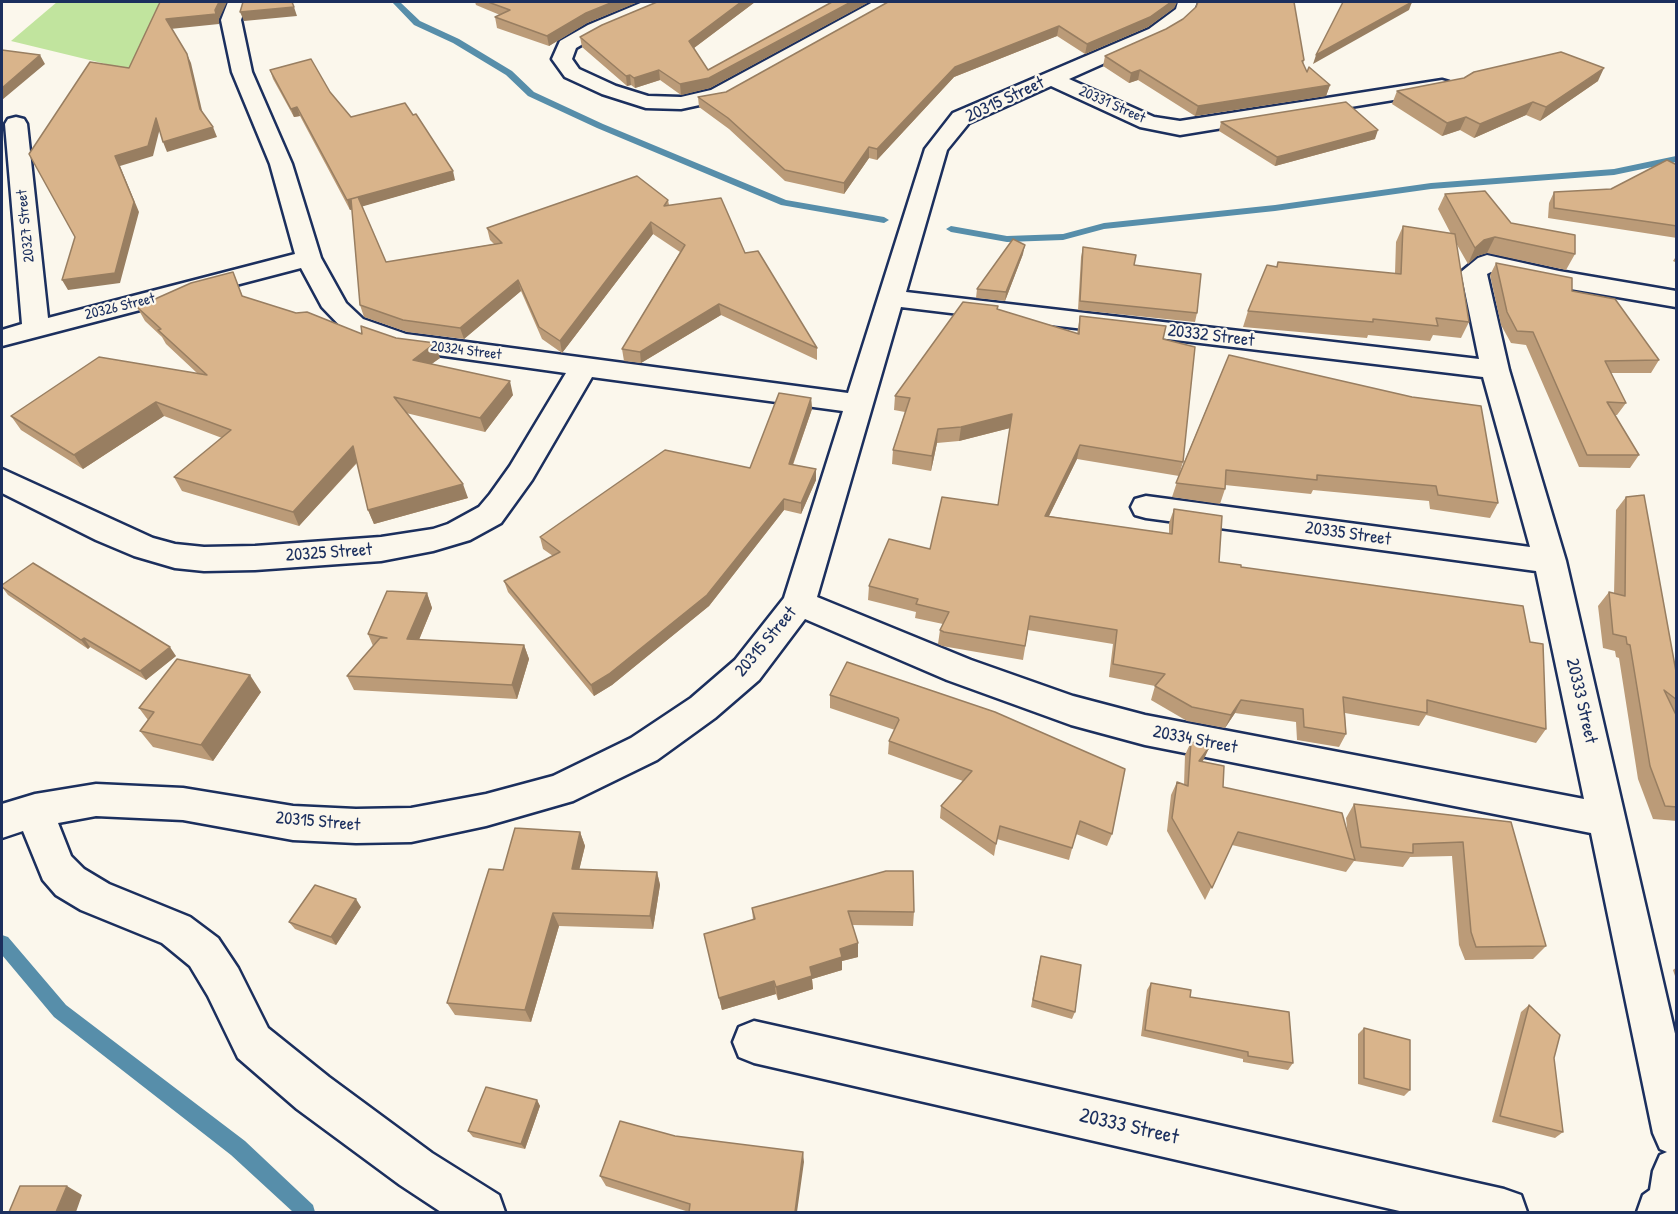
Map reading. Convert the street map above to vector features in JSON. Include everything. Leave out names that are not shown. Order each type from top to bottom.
[{"type":"street","name":"20324 Street","points":[[237,2],[231,20],[242,72],[281,164],[309,258],[336,307],[354,325],[402,342],[859,404]]},
{"type":"street","points":[[658,2],[595,29],[567,45],[562,59],[572,73],[609,90],[646,102],[681,103],[718,95],[886,2]]},
{"type":"street","name":"20315 Street","points":[[18,816],[96,800],[172,803],[241,812],[293,823],[356,826],[411,825],[486,810],[549,792],[644,749],[703,708],[747,670],[799,603],[936,149],[961,118],[1156,33],[1172,24],[1185,11],[1187,2]]},
{"type":"street","name":"20331 Street","points":[[1052,79],[1148,122],[1180,128],[1458,83]]},
{"type":"street","name":"20327 Street","points":[[16,124],[36,328]]},
{"type":"street","name":"20326 Street","points":[[2,338],[309,258]]},
{"type":"street","name":"20333 Street","points":[[1677,300],[1559,279],[1487,263],[1474,272],[1495,370],[1550,561],[1641,980],[1677,1133]]},
{"type":"street","name":"20332 Street","points":[[891,298],[1495,370]]},
{"type":"street","name":"20325 Street","points":[[2,480],[107,532],[145,548],[175,556],[204,559],[255,558],[381,549],[433,540],[475,524],[489,515],[501,502],[521,473],[584,366]]},
{"type":"street","name":"20335 Street","points":[[1146,507],[1550,561]]},
{"type":"street","name":"20334 Street","points":[[799,603],[959,670],[1071,710],[1145,730],[1608,820]]},
{"type":"street","points":[[18,816],[70,882],[95,897],[176,930],[204,952],[224,982],[253,1043],[313,1093],[416,1169],[482,1212]]},
{"type":"street","name":"20333 Street","points":[[754,1042],[1504,1212]]},
{"type":"street","points":[[1660,1212],[1671,1202],[1677,1171]]},
{"type":"green space","points":[[57,2],[159,2],[139,72],[11,41]]},
{"type":"building","points":[[160,2],[219,2],[215,10],[216,14],[166,19],[187,54],[200,109],[213,127],[163,142],[156,118],[148,146],[115,156],[134,202],[115,273],[62,280],[75,237],[29,154],[90,62],[129,68]]},
{"type":"building","points":[[243,2],[292,2],[294,7],[240,12]]},
{"type":"building","points":[[488,2],[613,2],[586,13],[547,36],[495,17],[510,10]]},
{"type":"building","points":[[657,2],[741,2],[689,41],[708,70],[832,2],[851,2],[709,78],[680,84],[659,70],[634,78],[630,75],[626,76],[580,37],[602,25]]},
{"type":"building","points":[[888,2],[1171,2],[1150,17],[1087,44],[1059,26],[955,67],[877,149],[869,147],[844,183],[785,170],[728,118],[698,97],[726,92]]},
{"type":"building","points":[[1198,2],[1294,2],[1304,60],[1302,61],[1307,72],[1309,67],[1330,85],[1198,106],[1140,70],[1131,73],[1105,56],[1166,29],[1183,19],[1196,7]]},
{"type":"building","points":[[1343,2],[1412,2],[1316,55]]},
{"type":"building","points":[[2,50],[40,55],[2,88]]},
{"type":"building","points":[[1561,52],[1604,68],[1546,107],[1533,102],[1480,124],[1466,117],[1447,123],[1397,91],[1464,78],[1474,72]]},
{"type":"building","points":[[311,59],[330,92],[351,117],[405,103],[413,115],[416,114],[453,171],[347,200],[297,107],[291,109],[270,70]]},
{"type":"building","points":[[1346,102],[1378,130],[1277,157],[1221,122]]},
{"type":"building","points":[[1667,160],[1677,165],[1677,226],[1554,208],[1554,192],[1611,189]]},
{"type":"building","points":[[637,176],[668,200],[664,206],[721,198],[745,253],[758,251],[817,348],[719,304],[640,352],[622,349],[685,245],[651,222],[560,341],[539,327],[518,280],[460,328],[403,320],[360,305],[351,199],[358,197],[386,262],[502,243],[487,228]]},
{"type":"building","points":[[1485,191],[1511,223],[1575,235],[1575,254],[1495,237],[1484,240],[1475,248],[1445,194]]},
{"type":"building","points":[[1403,226],[1455,234],[1469,322],[1436,318],[1438,326],[1373,319],[1373,322],[1248,311],[1267,265],[1277,267],[1278,262],[1401,274]]},
{"type":"building","points":[[1013,239],[1025,245],[1006,292],[977,289]]},
{"type":"building","points":[[1083,247],[1136,255],[1134,265],[1201,274],[1197,313],[1080,301]]},
{"type":"building","points":[[1496,263],[1572,278],[1572,291],[1615,299],[1659,360],[1605,361],[1626,403],[1607,402],[1639,455],[1587,455],[1533,332],[1517,331],[1507,312]]},
{"type":"building","points":[[233,272],[242,296],[296,313],[307,312],[362,334],[361,326],[396,338],[435,343],[413,360],[510,381],[480,418],[394,397],[463,484],[368,510],[353,446],[293,512],[174,477],[231,430],[156,402],[74,455],[11,416],[99,357],[207,375],[158,330],[161,329],[137,307],[191,283]]},
{"type":"building","points":[[963,302],[998,306],[997,309],[1079,334],[1080,316],[1166,326],[1163,339],[1195,347],[1183,462],[1080,445],[1045,516],[1172,534],[1174,509],[1222,516],[1219,562],[1523,606],[1530,642],[1543,644],[1546,729],[1427,700],[1427,713],[1343,697],[1346,734],[1304,727],[1303,709],[1241,700],[1231,715],[1192,707],[1155,686],[1165,674],[1113,664],[1117,630],[1030,616],[1025,646],[944,632],[940,630],[949,612],[916,604],[918,599],[869,586],[889,539],[930,549],[942,497],[998,505],[1012,414],[961,427],[938,429],[932,456],[893,450],[910,398],[895,396]]},
{"type":"building","points":[[1229,355],[1412,397],[1481,406],[1498,503],[1438,495],[1436,486],[1317,475],[1317,480],[1226,470],[1225,489],[1176,483]]},
{"type":"building","points":[[779,393],[811,398],[789,464],[816,469],[801,503],[784,499],[707,595],[609,674],[591,685],[504,581],[560,552],[540,537],[665,450],[750,468]]},
{"type":"building","points":[[1644,495],[1677,677],[1677,700],[1664,690],[1677,717],[1677,807],[1665,806],[1650,766],[1630,645],[1627,644],[1626,637],[1613,634],[1609,592],[1625,596],[1626,497]]},
{"type":"building","points":[[33,563],[170,647],[140,671],[84,638],[81,640],[2,587]]},
{"type":"building","points":[[387,591],[427,593],[407,639],[524,645],[512,685],[347,676],[380,638],[387,638],[368,634]]},
{"type":"building","points":[[177,659],[250,675],[201,745],[140,731],[154,712],[139,708]]},
{"type":"building","points":[[847,662],[995,712],[1125,769],[1112,834],[1080,821],[1072,848],[1000,826],[996,844],[941,806],[972,771],[889,741],[898,718],[830,695]]},
{"type":"building","points":[[1191,742],[1210,746],[1199,761],[1224,766],[1223,787],[1342,813],[1355,860],[1238,832],[1212,888],[1172,818],[1177,782],[1188,786]]},
{"type":"building","points":[[1354,804],[1511,822],[1546,946],[1476,947],[1471,932],[1463,842],[1413,844],[1413,853],[1361,847]]},
{"type":"building","points":[[515,828],[580,832],[572,869],[657,872],[650,916],[553,913],[525,1010],[447,1003],[489,869],[503,870]]},
{"type":"building","points":[[886,871],[913,871],[914,912],[848,911],[858,943],[840,949],[842,957],[810,967],[812,976],[776,987],[774,981],[719,998],[704,934],[755,919],[752,908]]},
{"type":"building","points":[[315,885],[356,899],[331,937],[289,922]]},
{"type":"building","points":[[1041,956],[1081,965],[1075,1012],[1033,1000]]},
{"type":"building","points":[[1151,983],[1191,990],[1190,997],[1289,1012],[1293,1063],[1248,1056],[1248,1052],[1145,1030]]},
{"type":"building","points":[[1529,1005],[1560,1035],[1554,1058],[1563,1132],[1500,1116]]},
{"type":"building","points":[[1364,1028],[1410,1040],[1410,1090],[1364,1078]]},
{"type":"building","points":[[486,1087],[537,1100],[521,1144],[468,1131]]},
{"type":"building","points":[[620,1121],[675,1136],[803,1152],[795,1212],[689,1212],[690,1204],[600,1176]]},
{"type":"building","points":[[20,1186],[67,1186],[56,1212],[9,1212]]},
{"type":"waterway","points":[[396,2],[417,23],[456,41],[509,73],[531,94],[600,126],[784,203],[884,220]]},
{"type":"waterway","points":[[951,229],[1007,239],[1063,237],[1104,226],[1275,208],[1431,186],[1614,172],[1676,159]]},
{"type":"waterway","points":[[2,943],[60,1011],[238,1148],[306,1212]]}]
